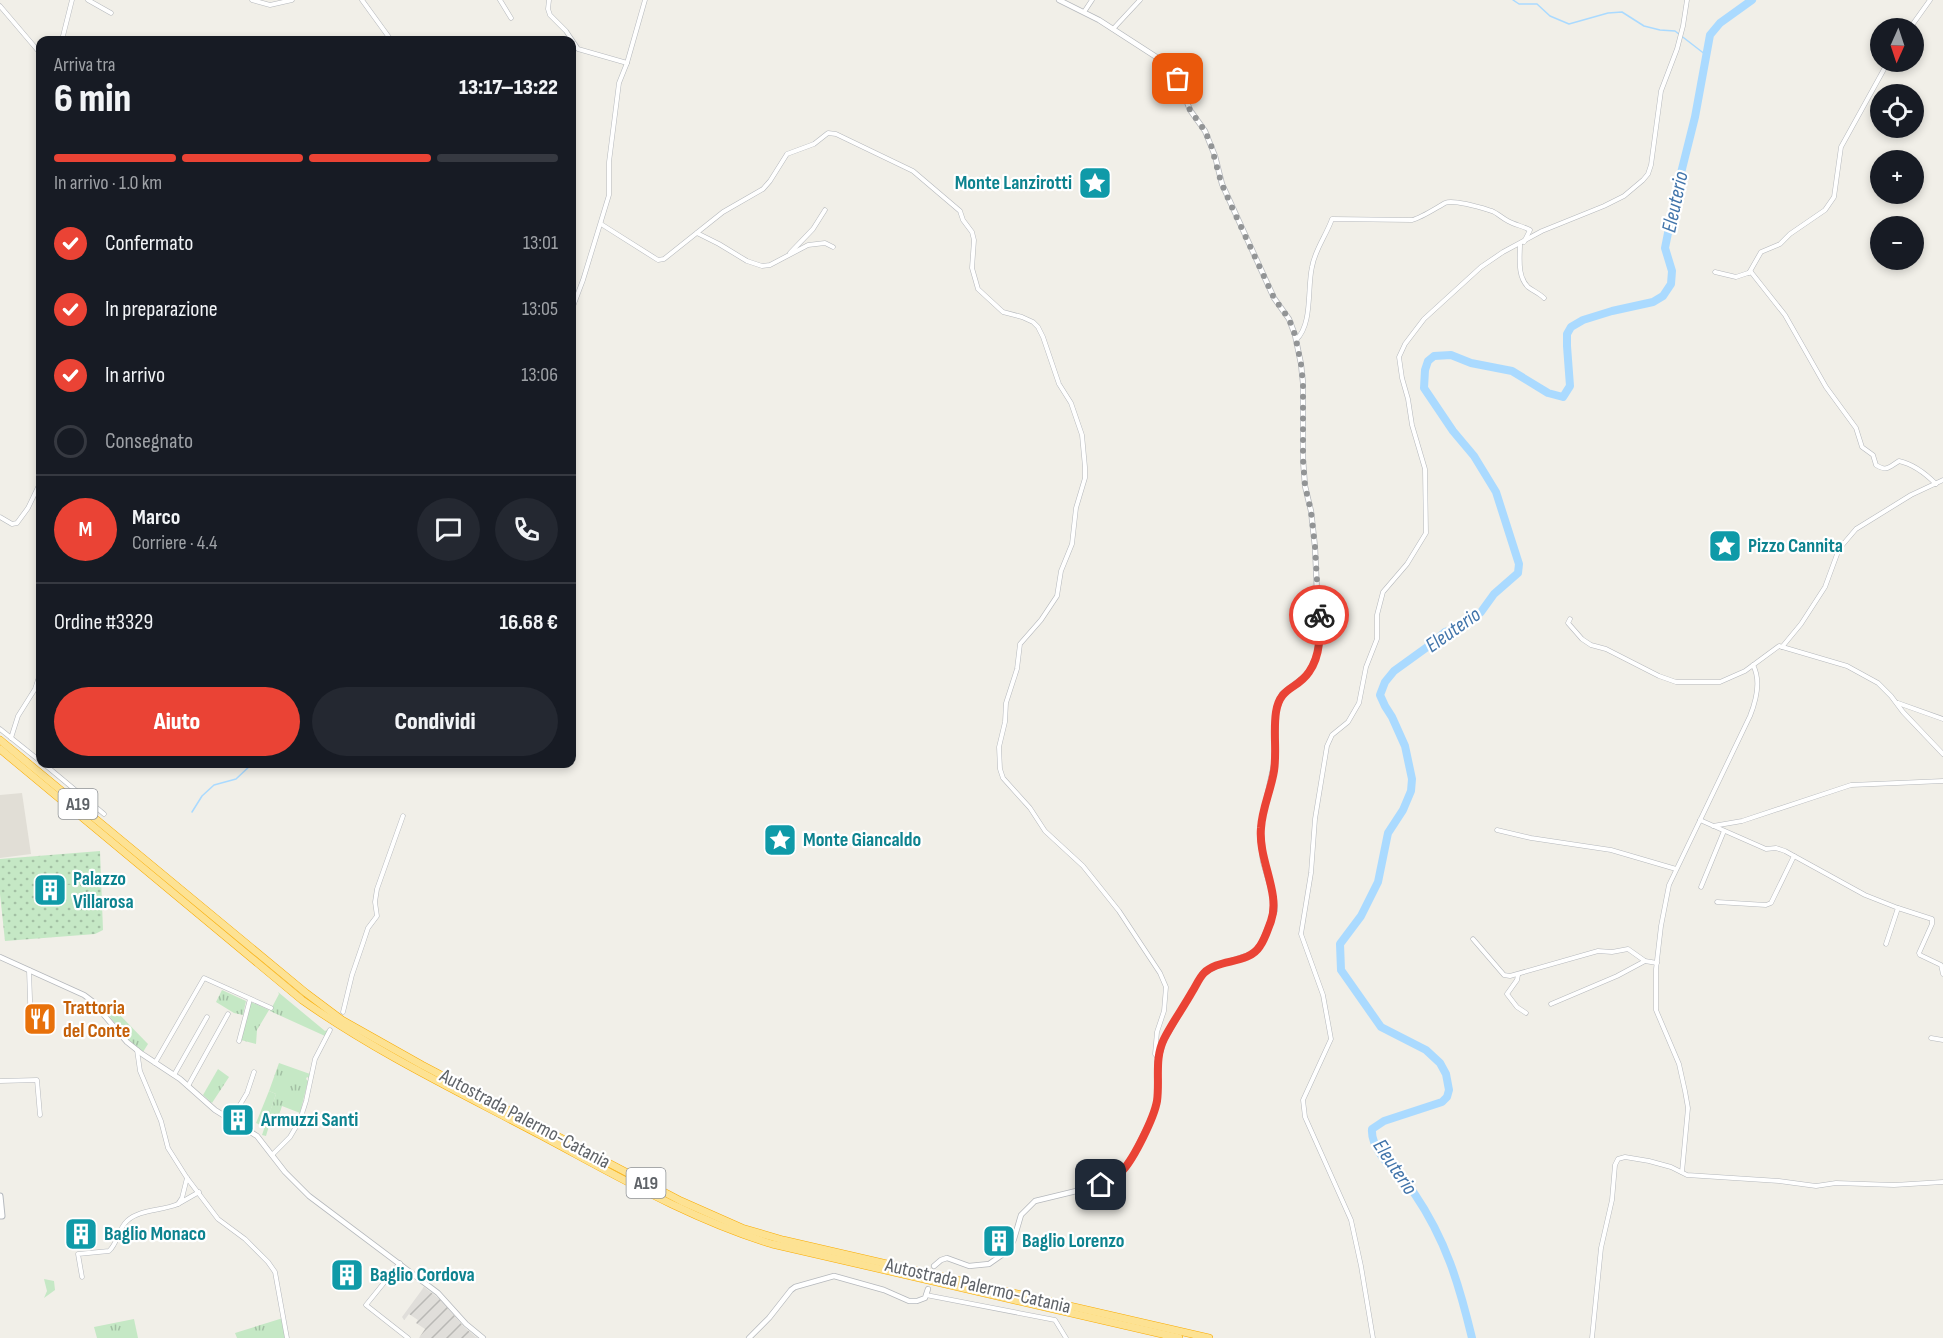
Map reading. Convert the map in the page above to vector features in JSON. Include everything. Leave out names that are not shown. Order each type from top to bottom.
[{"type":"highway","name":"Autostrada Palermo-Catania","points":[[0,740],[306,993],[342,1020],[422,1065],[681,1201],[742,1228],[783,1240],[1209,1338]]},
{"type":"highway","name":"Autostrada Palermo-Catania","points":[[0,749],[302,1000],[340,1027],[682,1210],[772,1244],[1179,1338]]},
{"type":"main road","points":[[0,1196],[1,1216]]},
{"type":"street","points":[[63,36],[72,0]]},
{"type":"street","points":[[88,0],[111,13]]},
{"type":"street","points":[[252,0],[270,5],[292,0]]},
{"type":"street","points":[[362,0],[388,36]]},
{"type":"street","points":[[500,0],[511,18]]},
{"type":"street","points":[[549,0],[550,15],[569,36]]},
{"type":"street","points":[[576,298],[609,195],[609,162],[619,83],[645,0]]},
{"type":"street","points":[[934,1266],[947,1258],[969,1266],[989,1263],[1009,1250],[1021,1215],[1035,1201],[1101,1185],[1113,1179],[1132,1158],[1157,1102],[1158,1058],[1164,1040],[1203,973],[1221,964],[1252,954],[1260,947],[1275,910],[1274,898],[1263,861],[1260,829],[1275,760],[1276,712],[1282,694],[1309,673],[1318,651],[1315,547],[1303,459],[1303,383],[1296,340],[1289,319],[1274,298],[1222,184],[1205,131],[1190,110],[1172,69],[1113,29],[1059,0]]},
{"type":"street","points":[[1084,12],[1092,0]]},
{"type":"street","points":[[1113,29],[1140,0]]},
{"type":"street","points":[[1373,1338],[1351,1220],[1305,1117],[1303,1100],[1331,1039],[1323,995],[1301,934],[1311,873],[1315,819],[1326,746],[1332,735],[1348,722],[1359,703],[1366,667],[1377,639],[1377,615],[1383,592],[1407,564],[1426,533],[1425,469],[1412,425],[1399,357],[1424,319],[1469,276],[1503,252],[1542,231],[1624,196],[1648,174],[1661,91],[1680,35],[1687,0]]},
{"type":"street","points":[[1917,18],[1930,0]]},
{"type":"street","points":[[0,6],[36,48]]},
{"type":"street","points":[[576,46],[578,49],[627,63]]},
{"type":"street","points":[[1749,273],[1761,252],[1780,244],[1790,234],[1825,210],[1830,203],[1834,196],[1841,147],[1882,72]]},
{"type":"street","points":[[601,225],[658,260],[664,259],[723,212],[763,189],[788,154],[814,144],[828,133],[836,134],[913,171],[960,211],[974,240],[972,268],[978,289],[1003,312],[1022,317],[1038,327],[1059,384],[1071,403],[1082,435],[1085,478],[1076,508],[1072,544],[1061,571],[1057,596],[1041,620],[1020,644],[1017,669],[1006,703],[1005,722],[999,747],[1000,769],[1003,778],[1030,808],[1045,831],[1083,866],[1119,911],[1160,973],[1166,987],[1164,1011],[1155,1044],[1155,1054],[1158,1058]]},
{"type":"street","points":[[1296,340],[1300,337],[1308,312],[1314,256],[1327,234],[1332,219],[1412,220],[1446,203],[1454,202],[1494,212],[1510,223],[1530,230],[1522,243],[1519,269],[1527,286],[1544,298]]},
{"type":"street","points":[[790,254],[813,229],[825,210]]},
{"type":"street","points":[[696,233],[747,261],[762,266],[771,265],[818,242],[833,247]]},
{"type":"street","points":[[1715,272],[1736,277],[1751,272],[1785,315],[1826,387],[1856,428],[1863,447],[1873,455],[1876,465],[1887,469],[1899,461],[1903,462],[1912,465],[1936,484]]},
{"type":"street","points":[[1782,647],[1801,624],[1825,587],[1839,549],[1856,529],[1911,495],[1943,480]]},
{"type":"street","points":[[0,518],[12,524],[17,523],[36,491]]},
{"type":"street","points":[[1570,619],[1568,622],[1582,639],[1591,645],[1606,649],[1670,681],[1720,682],[1753,665],[1779,646],[1831,661],[1858,672],[1884,689],[1943,754]]},
{"type":"street","points":[[1682,1172],[1688,1108],[1679,1064],[1656,1010],[1657,963],[1669,885],[1753,710],[1757,674],[1753,665]]},
{"type":"street","points":[[10,738],[18,716],[36,686]]},
{"type":"street","points":[[1896,702],[1943,719]]},
{"type":"street","points":[[0,729],[36,758]]},
{"type":"street","points":[[49,768],[104,814]]},
{"type":"street","points":[[1713,826],[1742,821],[1851,784],[1943,781]]},
{"type":"street","points":[[343,1012],[352,975],[368,928],[377,916],[375,902],[377,889],[403,816]]},
{"type":"street","points":[[1700,820],[1766,849],[1776,848],[1794,856],[1865,895],[1932,919],[1932,924],[1918,953],[1941,965],[1943,974]]},
{"type":"street","points":[[1497,830],[1531,838],[1611,850],[1676,869]]},
{"type":"street","points":[[1701,887],[1724,831]]},
{"type":"street","points":[[1717,902],[1766,905],[1771,903],[1794,856]]},
{"type":"street","points":[[1886,944],[1898,908]]},
{"type":"street","points":[[1473,939],[1504,975],[1518,975],[1598,951],[1612,952],[1623,948],[1645,961],[1657,963]]},
{"type":"street","points":[[0,957],[84,995],[92,1001],[127,1042],[174,1075],[215,1110],[257,1136],[285,1173],[309,1196],[438,1293],[466,1324],[483,1338]]},
{"type":"street","points":[[1551,1004],[1617,976],[1645,961]]},
{"type":"street","points":[[29,969],[31,1028]]},
{"type":"street","points":[[1518,975],[1507,994],[1526,1013]]},
{"type":"street","points":[[155,1063],[204,978],[271,1008]]},
{"type":"street","points":[[239,1041],[250,999]]},
{"type":"street","points":[[188,1086],[228,1014]]},
{"type":"street","points":[[174,1075],[207,1017]]},
{"type":"street","points":[[272,1155],[290,1137],[300,1120],[315,1059],[330,1030]]},
{"type":"street","points":[[1931,1038],[1943,1040]]},
{"type":"street","points":[[137,1050],[140,1071],[168,1148],[218,1219],[245,1239],[275,1272],[287,1338]]},
{"type":"street","points":[[231,1120],[247,1093],[254,1072]]},
{"type":"street","points":[[0,1081],[37,1080],[40,1115]]},
{"type":"street","points":[[1592,1338],[1600,1248],[1612,1200],[1615,1164],[1618,1159],[1625,1156],[1671,1167],[1687,1175],[1779,1180],[1816,1186],[1836,1183],[1893,1185],[1943,1182]]},
{"type":"street","points":[[178,1204],[187,1178]]},
{"type":"street","points":[[82,1276],[78,1254],[110,1251],[126,1222],[135,1215],[178,1204],[199,1192]]},
{"type":"street","points":[[183,1195],[186,1199],[190,1198]]},
{"type":"street","points":[[400,1263],[366,1305],[408,1338]]},
{"type":"street","points":[[749,1338],[795,1287],[834,1276],[884,1290],[909,1301],[925,1298],[928,1289]]},
{"type":"street","points":[[926,1295],[1055,1320],[1066,1338]]},
{"type":"shaded area","points":[[22,793],[31,854],[0,858],[0,795]]},
{"type":"shaded area","points":[[424,1287],[441,1300],[463,1326],[477,1338],[419,1338],[425,1329],[416,1323],[418,1320],[409,1314],[404,1320],[402,1317]]},
{"type":"green space","points":[[100,851],[103,930],[95,934],[5,941],[0,894],[0,859]]},
{"type":"green space","points":[[80,884],[81,900],[73,904],[67,903],[66,885]]},
{"type":"green space","points":[[222,990],[246,1001],[243,1015],[234,1013],[216,1002]]},
{"type":"green space","points":[[278,992],[325,1031],[329,1029],[325,1036],[270,1011]]},
{"type":"green space","points":[[251,1002],[269,1010],[257,1030],[256,1044],[241,1040]]},
{"type":"green space","points":[[116,1011],[148,1044],[143,1052],[127,1039],[107,1013]]},
{"type":"green space","points":[[279,1063],[310,1074],[306,1079],[308,1081],[300,1113],[282,1106],[277,1121],[271,1119],[266,1136],[262,1135],[276,1094],[269,1091]]},
{"type":"green space","points":[[218,1069],[229,1077],[212,1103],[203,1095]]},
{"type":"green space","points":[[269,1091],[276,1094],[265,1127],[256,1123]]},
{"type":"green space","points":[[44,1279],[54,1281],[55,1290],[44,1298],[47,1291]]},
{"type":"green space","points":[[283,1318],[287,1338],[237,1338],[235,1333]]},
{"type":"green space","points":[[134,1319],[138,1338],[97,1338],[94,1327]]},
{"type":"waterway","points":[[1513,0],[1519,4],[1537,4],[1550,16],[1569,24],[1608,13],[1622,12],[1644,26],[1675,31],[1706,55]]},
{"type":"waterway","name":"Eleuterio","points":[[1472,1338],[1450,1263],[1435,1228],[1414,1193],[1381,1155],[1373,1138],[1372,1129],[1384,1121],[1442,1102],[1449,1090],[1446,1074],[1440,1063],[1426,1050],[1381,1027],[1341,970],[1340,944],[1361,916],[1378,882],[1388,833],[1403,810],[1411,791],[1412,779],[1405,746],[1380,695],[1385,682],[1394,671],[1445,632],[1464,625],[1481,612],[1494,594],[1518,573],[1519,564],[1496,492],[1474,456],[1453,431],[1424,388],[1425,370],[1428,361],[1434,356],[1451,355],[1471,363],[1512,371],[1548,393],[1563,397],[1570,386],[1567,334],[1571,327],[1583,320],[1653,302],[1663,296],[1671,284],[1672,271],[1665,248],[1695,117],[1710,35],[1720,23],[1752,0]]},
{"type":"waterway","points":[[192,812],[202,796],[214,785],[236,779],[248,768]]},
{"type":"way so far","points":[[1178,79],[1190,110],[1205,131],[1211,145],[1221,182],[1230,203],[1274,298],[1289,319],[1295,335],[1303,383],[1303,459],[1315,547],[1319,615]]},
{"type":"place","name":"Monte Lanzirotti","points":[[1095,183]]},
{"type":"place","name":"Pizzo Cannita","points":[[1725,546]]},
{"type":"place","name":"Monte Giancaldo","points":[[780,840]]},
{"type":"place","name":"Palazzo Villarosa","points":[[50,890]]},
{"type":"place","name":"Trattoria del Conte","points":[[40,1019]]},
{"type":"place","name":"Armuzzi Santi","points":[[238,1120]]},
{"type":"place","name":"Baglio Monaco","points":[[81,1234]]},
{"type":"place","name":"Baglio Lorenzo","points":[[999,1241]]},
{"type":"place","name":"Baglio Cordova","points":[[347,1275]]},
{"type":"route","points":[[1101,1185],[1113,1179],[1132,1158],[1152,1117],[1157,1102],[1158,1056],[1164,1040],[1203,973],[1221,964],[1252,954],[1260,947],[1271,921],[1275,910],[1274,898],[1263,861],[1260,829],[1273,779],[1276,712],[1282,694],[1300,682],[1309,673],[1314,663],[1318,651],[1319,615]]}]
